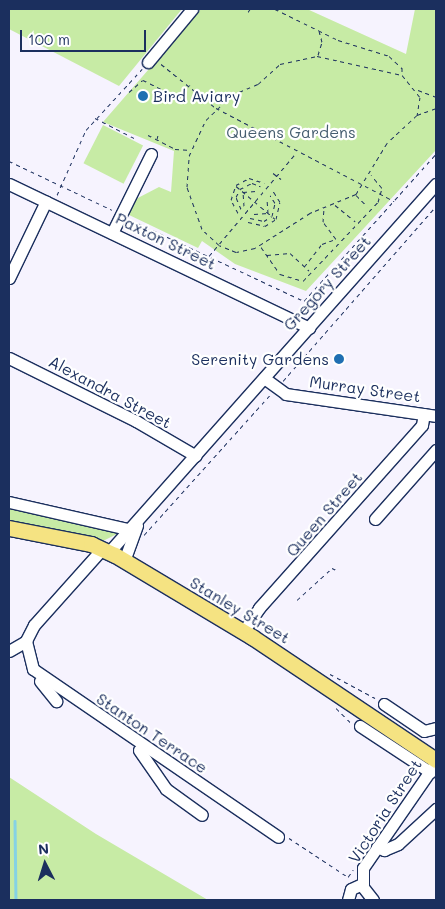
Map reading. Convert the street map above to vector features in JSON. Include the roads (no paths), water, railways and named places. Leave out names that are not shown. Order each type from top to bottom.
[{"type":"main road","name":"Stanley Street","points":[[9,528],[106,550],[244,632],[434,765]]},
{"type":"street","points":[[145,65],[192,9]]},
{"type":"street","points":[[112,233],[151,154]]},
{"type":"street","name":"Paxton Street","points":[[9,184],[309,328]]},
{"type":"street","name":"Gregory Street","points":[[26,641],[46,607],[143,515],[436,184]]},
{"type":"street","points":[[9,278],[49,203]]},
{"type":"street","name":"Alexandra Street","points":[[9,358],[136,421],[196,456]]},
{"type":"street","name":"Murray Street","points":[[264,378],[275,389],[432,414]]},
{"type":"street","name":"Queen Street","points":[[244,632],[259,608],[432,414]]},
{"type":"street","points":[[375,519],[436,450]]},
{"type":"street","points":[[9,502],[128,529]]},
{"type":"street","name":"Gregory Street","points":[[124,561],[143,515]]},
{"type":"street","points":[[9,651],[26,641],[33,669],[56,701]]},
{"type":"street","name":"Stanton Terrace","points":[[33,669],[140,745],[278,837]]},
{"type":"street","points":[[384,704],[424,732],[436,728]]},
{"type":"street","points":[[360,726],[434,765]]},
{"type":"street","points":[[140,745],[139,751],[163,786],[202,815]]},
{"type":"street","name":"Victoria Street","points":[[348,900],[351,889],[362,884],[363,868],[434,765]]},
{"type":"street","points":[[377,847],[384,850],[398,844],[436,810]]},
{"type":"street","points":[[362,884],[373,900]]},
{"type":"waterway","points":[[15,821],[16,900]]},
{"type":"place","name":"Bird Aviary","points":[[143,96]]},
{"type":"place","name":"Serenity Gardens","points":[[339,359]]},
{"type":"park label","name":"Queens Gardens","points":[[291,132]]}]
